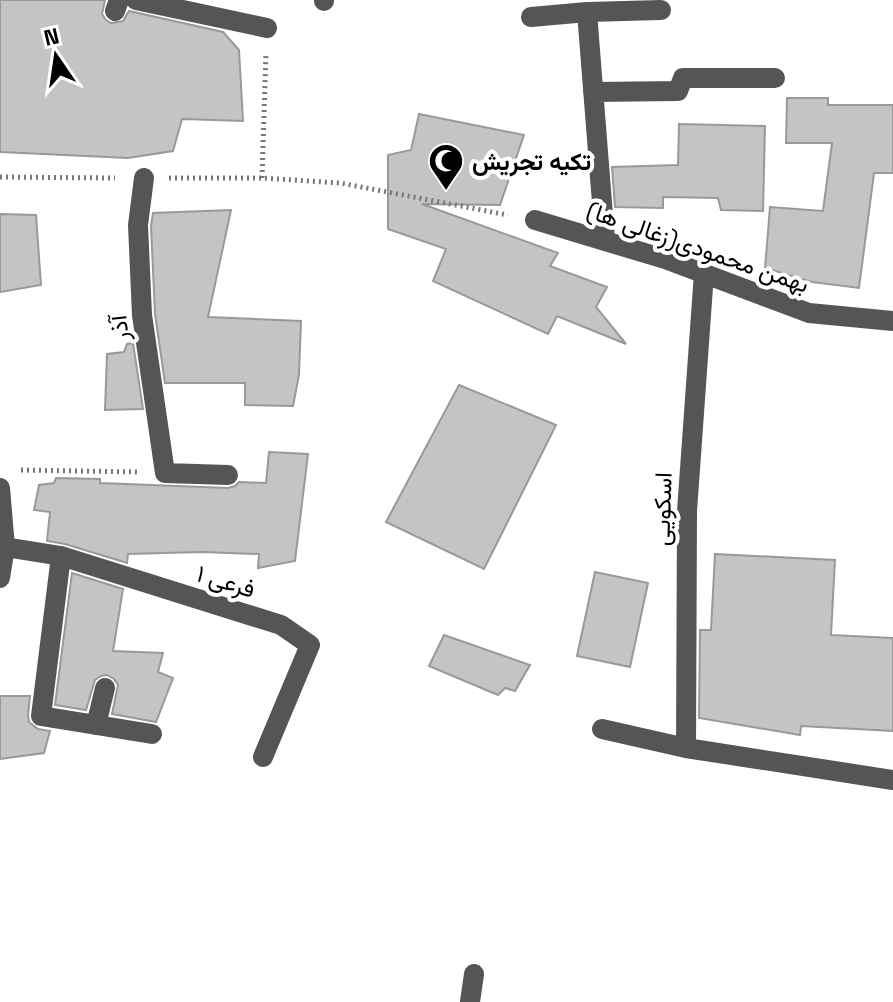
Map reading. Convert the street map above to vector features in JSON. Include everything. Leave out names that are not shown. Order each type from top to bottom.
[{"type":"street","points":[[136,0],[267,28]]},
{"type":"street","points":[[531,17],[661,10]]},
{"type":"street","points":[[587,12],[605,241]]},
{"type":"street","points":[[593,92],[678,91],[683,78],[775,78]]},
{"type":"street","name":"آذر","points":[[144,178],[138,225],[142,315],[165,473]]},
{"type":"street","name":"بهمن محمودی(زغالی ها)","points":[[535,220],[704,273],[809,313],[893,321]]},
{"type":"street","name":"اسکویی","points":[[686,748],[687,511],[704,273]]},
{"type":"street","points":[[165,473],[228,475]]},
{"type":"street","points":[[0,488],[5,547],[0,578]]},
{"type":"street","name":"فرعی ۱","points":[[5,547],[61,556],[281,625],[310,645],[263,757]]},
{"type":"street","points":[[61,556],[41,716],[152,734]]},
{"type":"street","points":[[96,725],[105,688]]},
{"type":"street","points":[[602,729],[686,748],[893,780]]},
{"type":"street","points":[[470,1002],[474,974]]},
{"type":"path","points":[[262,178],[267,28]]},
{"type":"path","points":[[340,183],[535,220]]},
{"type":"path","points":[[15,470],[165,473]]},
{"type":"building","points":[[0,0],[105,0],[102,14],[111,23],[123,21],[129,11],[223,32],[239,50],[243,121],[182,119],[173,151],[128,158],[0,152]]},
{"type":"building","points":[[787,98],[828,98],[828,105],[893,105],[893,173],[874,173],[859,288],[812,282],[765,268],[770,207],[823,211],[832,143],[786,143]]},
{"type":"building","points":[[419,114],[524,135],[500,205],[422,204],[558,253],[550,266],[607,287],[596,307],[626,344],[557,316],[548,334],[433,281],[446,249],[388,229],[388,155],[411,150]]},
{"type":"building","points":[[679,124],[765,126],[763,211],[721,210],[718,198],[663,197],[663,208],[615,207],[612,167],[678,165]]},
{"type":"building","points":[[231,210],[208,317],[301,321],[299,375],[293,406],[245,405],[245,383],[165,383],[155,314],[153,213]]},
{"type":"building","points":[[0,214],[36,215],[41,285],[0,292]]},
{"type":"building","points":[[133,343],[143,409],[105,410],[107,354],[124,352],[127,344]]},
{"type":"building","points":[[459,385],[556,425],[484,569],[386,522]]},
{"type":"building","points":[[269,452],[308,454],[295,561],[258,568],[259,554],[202,552],[128,554],[127,563],[47,541],[50,512],[34,510],[39,485],[54,483],[56,478],[100,479],[100,483],[228,488],[239,482],[266,483]]},
{"type":"building","points":[[715,554],[835,560],[831,635],[893,638],[893,731],[801,726],[800,735],[699,718],[700,630],[711,630]]},
{"type":"building","points":[[595,572],[648,583],[630,667],[577,656]]},
{"type":"building","points":[[72,573],[123,589],[113,651],[163,653],[158,672],[173,678],[156,722],[112,714],[118,685],[107,675],[95,680],[86,710],[55,705]]},
{"type":"building","points":[[444,635],[530,665],[515,691],[505,688],[498,695],[429,666]]},
{"type":"building","points":[[0,696],[30,696],[29,722],[38,729],[50,731],[44,753],[0,759]]},
{"type":"place","name":"تکیه تجریش","points":[[446,192]]}]
